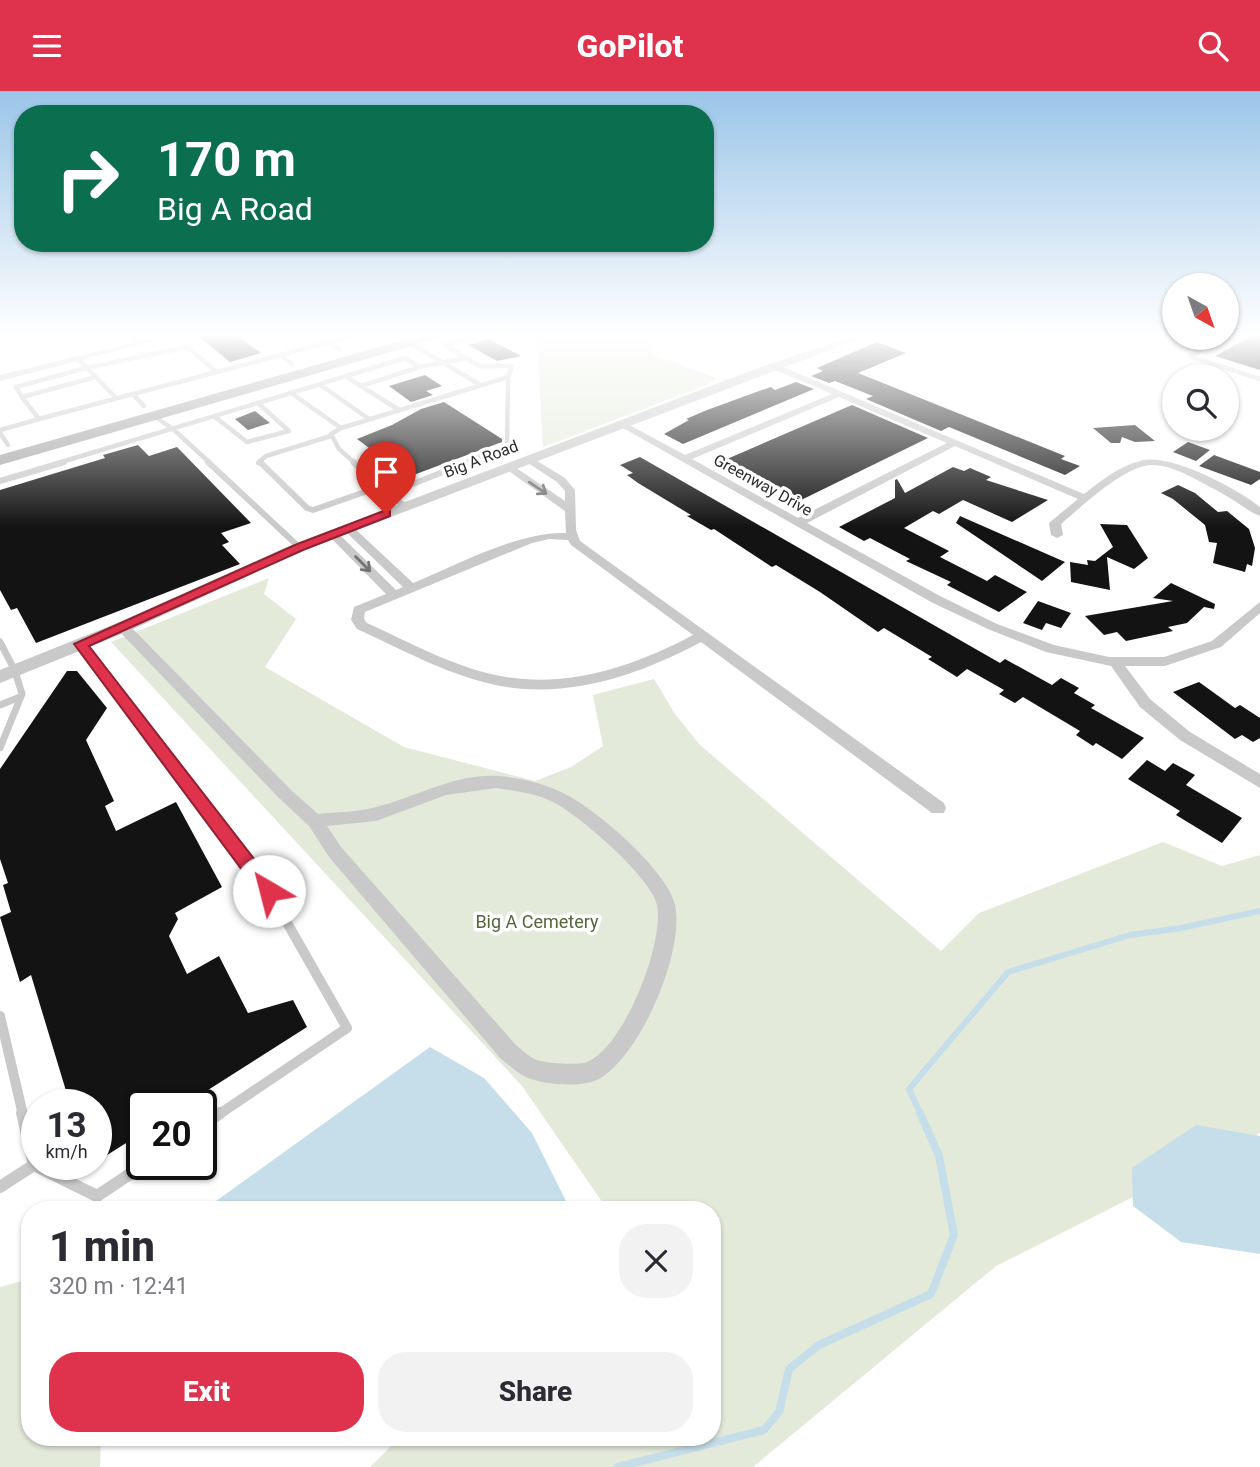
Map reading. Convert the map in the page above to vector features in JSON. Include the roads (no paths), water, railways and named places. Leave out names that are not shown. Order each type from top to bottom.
[{"type":"main road","points":[[144,405],[162,399]]},
{"type":"main road","points":[[2,443],[166,399]]},
{"type":"street","name":"Big A Road","points":[[0,677],[123,627],[299,547],[688,399]]},
{"type":"street","points":[[684,459],[827,399]]},
{"type":"street","points":[[851,399],[1085,498]]},
{"type":"street","name":"Greenway Drive","points":[[621,424],[974,620],[1050,650],[1114,661],[1146,663],[1173,660],[1202,652],[1258,613]]},
{"type":"street","points":[[798,523],[954,443]]},
{"type":"street","points":[[529,459],[562,480],[570,490],[570,537],[575,543],[938,808]]},
{"type":"street","points":[[1057,535],[1055,523],[1085,498],[1135,465],[1152,461],[1225,490],[1260,513]]},
{"type":"street","points":[[508,467],[569,509]]},
{"type":"street","points":[[348,528],[410,587]]},
{"type":"street","points":[[333,534],[393,594]]},
{"type":"street","points":[[570,537],[537,537],[393,594],[359,610],[357,620],[362,626],[444,664],[494,680],[540,684],[598,678],[658,659],[702,636]]},
{"type":"street","points":[[123,627],[285,794],[315,821],[335,852],[491,1033],[531,1069],[567,1074],[591,1071],[613,1053],[635,1024],[665,948],[668,922],[665,902],[647,873],[592,821],[561,799],[526,787],[495,782],[445,789],[376,814],[315,821]]},
{"type":"street","points":[[1114,661],[1145,703],[1185,736],[1260,782]]},
{"type":"lane","points":[[24,399],[39,419]]},
{"type":"lane","points":[[2,443],[39,419],[112,399]]},
{"type":"lane","points":[[121,399],[144,405],[173,429],[299,547]]},
{"type":"lane","points":[[144,405],[157,399]]},
{"type":"lane","points":[[0,481],[270,399]]},
{"type":"lane","points":[[300,399],[341,428]]},
{"type":"lane","points":[[341,399],[369,419]]},
{"type":"lane","points":[[382,399],[399,410]]},
{"type":"lane","points":[[382,486],[313,510],[307,508],[258,463],[266,456],[331,436],[341,428],[433,399]]},
{"type":"lane","points":[[390,493],[506,446],[507,399]]},
{"type":"lane","points":[[215,417],[247,442],[289,431],[258,403]]},
{"type":"lane","points":[[331,436],[339,449],[405,507]]},
{"type":"lane","points":[[0,642],[2,652],[15,671],[20,697],[0,748]]},
{"type":"lane","points":[[80,644],[269,891],[346,1028],[217,1115]]},
{"type":"lane","points":[[0,705],[20,697]]},
{"type":"lane","points":[[0,1016],[21,1108]]},
{"type":"lane","points":[[0,1187],[21,1173]]},
{"type":"lane","points":[[64,1180],[97,1196],[126,1177]]},
{"type":"water","points":[[430,1047],[484,1078],[532,1133],[566,1201],[216,1201]]},
{"type":"water","points":[[1196,1125],[1260,1136],[1260,1254],[1181,1242],[1133,1206],[1132,1168]]},
{"type":"waterway","points":[[921,1115],[909,1089],[1008,972],[1130,935],[1181,928],[1260,911]]},
{"type":"waterway","points":[[721,1441],[764,1430],[779,1412],[789,1369],[819,1345],[931,1294],[954,1235],[939,1156],[920,1113]]},
{"type":"waterway","points":[[618,1467],[701,1446]]},
{"type":"park label","name":"Big A Cemetery","points":[[537,921]]}]
